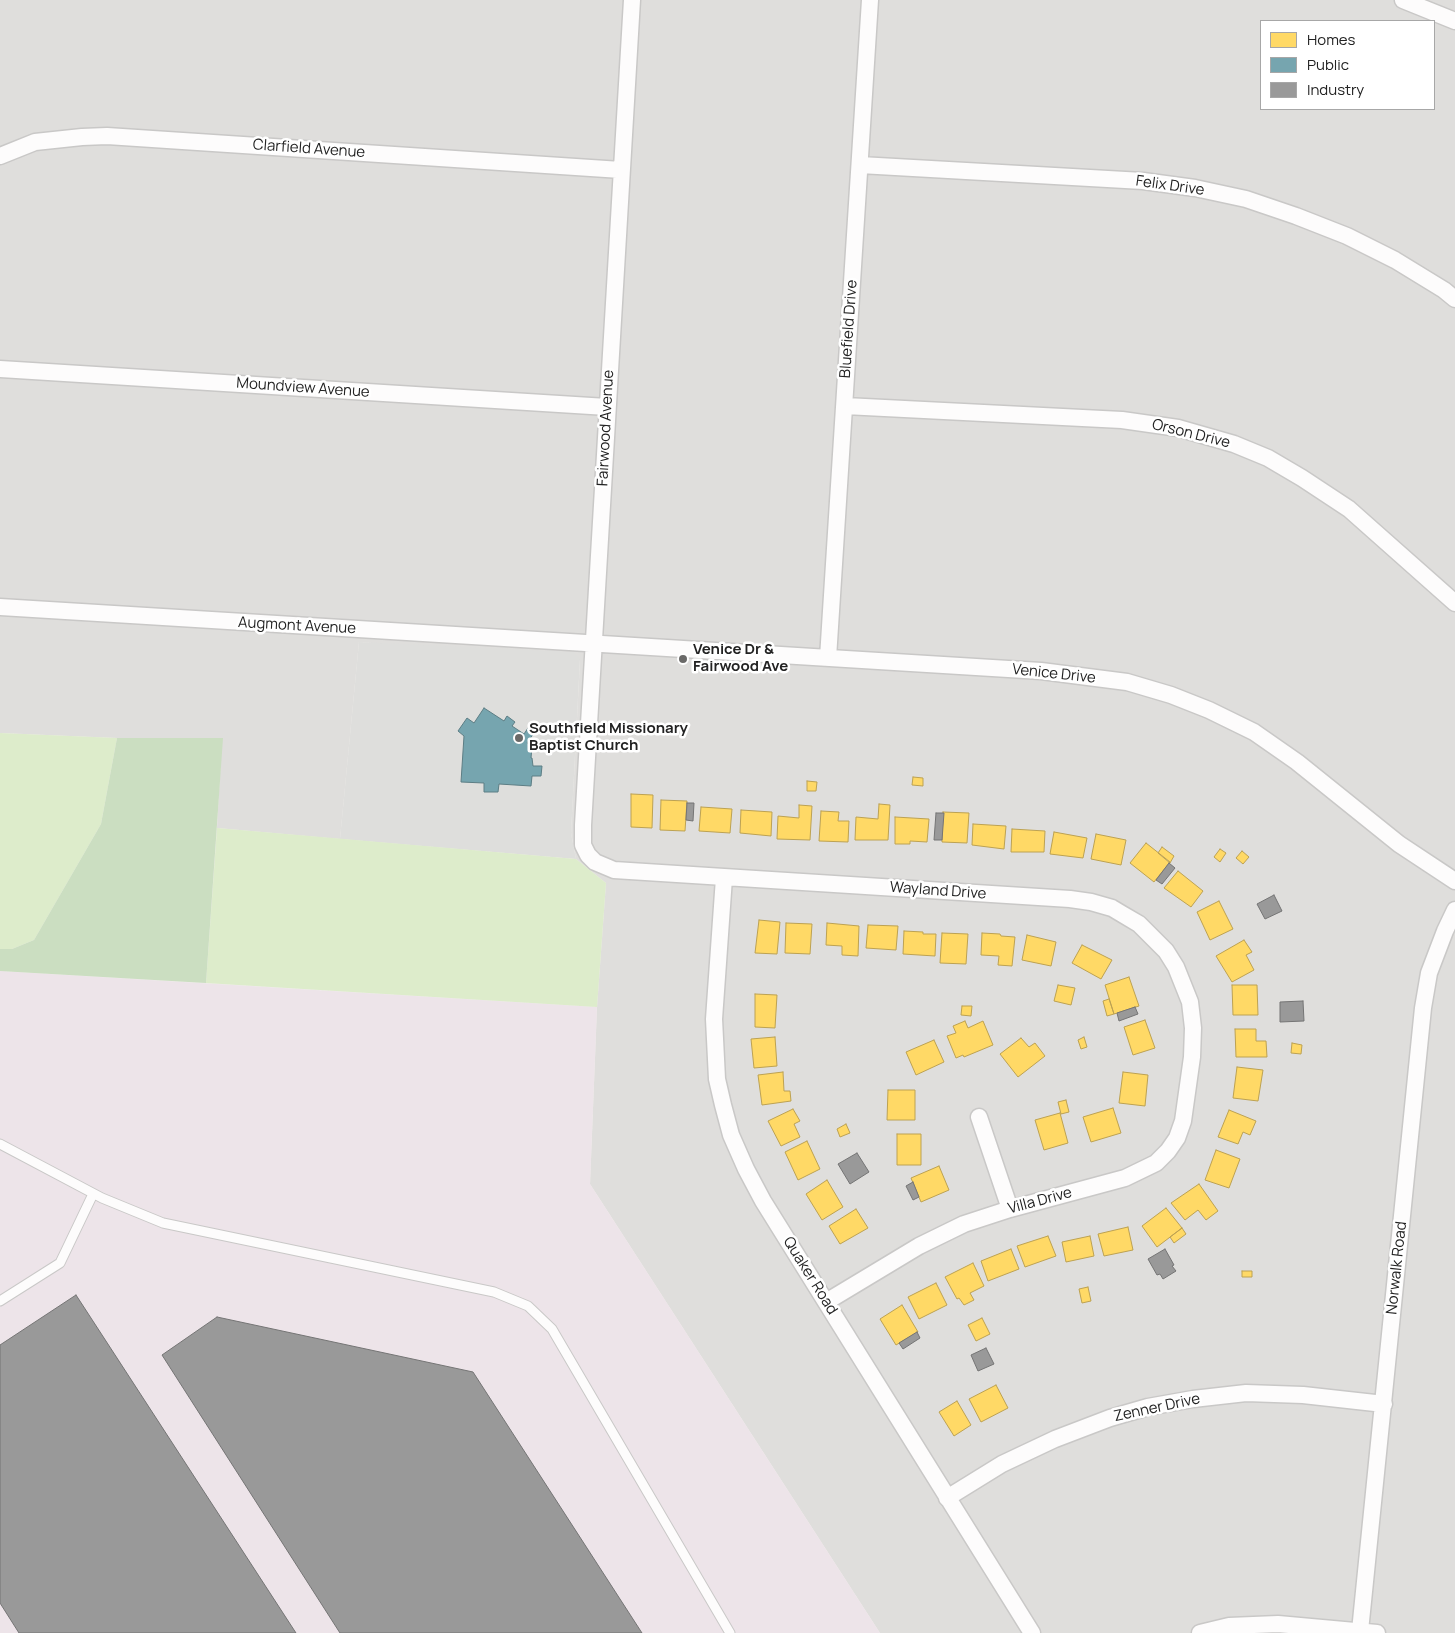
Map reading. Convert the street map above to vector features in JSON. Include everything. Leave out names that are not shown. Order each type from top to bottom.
[{"type":"street","name":"Fairwood Avenue","points":[[588,855],[583,845],[583,825],[632,0]]},
{"type":"street","name":"Bluefield Drive","points":[[828,658],[870,0]]},
{"type":"street","points":[[1403,0],[1455,21]]},
{"type":"street","name":"Clarfield Avenue","points":[[0,156],[35,142],[107,136],[621,170]]},
{"type":"street","name":"Felix Drive","points":[[860,166],[1142,181],[1195,188],[1237,197],[1296,216],[1347,236],[1396,260],[1455,299]]},
{"type":"street","name":"Moundview Avenue","points":[[0,369],[607,407]]},
{"type":"street","name":"Orson Drive","points":[[844,406],[1122,420],[1178,428],[1234,444],[1268,458],[1302,478],[1349,510],[1455,603]]},
{"type":"street","name":"Augmont Avenue","points":[[0,608],[593,643]]},
{"type":"street","name":"Venice Drive","points":[[593,643],[1041,671],[1127,682],[1171,695],[1209,710],[1254,732],[1297,762],[1399,844],[1455,882]]},
{"type":"street","name":"Wayland Drive","points":[[588,855],[595,862],[614,870],[1070,899],[1112,908],[1139,924],[1166,951],[1176,967],[1190,1002],[1193,1028],[1192,1056]]},
{"type":"street","name":"Quaker Road","points":[[724,878],[714,1019],[717,1079],[731,1135],[759,1193],[1032,1633]]},
{"type":"street","name":"Norwalk Road","points":[[1360,1631],[1423,1008],[1429,974],[1455,910]]},
{"type":"street","name":"Villa Drive","points":[[826,1302],[920,1246],[964,1224],[1010,1209],[1126,1178],[1156,1163],[1177,1138],[1183,1121],[1192,1056]]},
{"type":"street","points":[[979,1117],[1010,1209]]},
{"type":"street","name":"Zenner Drive","points":[[948,1498],[1002,1464],[1055,1438],[1110,1418],[1148,1407],[1193,1399],[1246,1394],[1303,1395],[1384,1404]]},
{"type":"street","points":[[1200,1633],[1230,1626],[1278,1624],[1377,1633]]},
{"type":"lane","points":[[0,1144],[93,1194],[163,1223],[494,1292],[528,1306],[552,1329],[730,1633]]},
{"type":"lane","points":[[0,1301],[60,1263],[93,1194]]},
{"type":"shaded area","points":[[0,0],[1455,0],[1455,1633],[880,1633],[590,1184],[597,1007],[606,883],[576,859],[571,833],[580,660],[359,642],[340,839],[217,828],[222,738],[117,738],[0,733]]},
{"type":"shaded area","points":[[359,642],[572,652],[580,659],[571,833],[576,859],[340,839]]},
{"type":"shaded area","points":[[0,971],[597,1007],[590,1184],[880,1633],[0,1633]]},
{"type":"green space","points":[[0,733],[117,738],[101,824],[34,940],[12,949],[0,949]]},
{"type":"green space","points":[[117,738],[223,738],[206,983],[0,971],[0,949],[12,949],[34,940],[101,824]]},
{"type":"green space","points":[[217,828],[576,859],[606,883],[597,1007],[206,983]]},
{"type":"building: Homes","points":[[913,777],[923,778],[923,786],[912,785]]},
{"type":"building: Homes","points":[[807,781],[817,782],[816,791],[807,791]]},
{"type":"building: Homes","points":[[631,794],[653,795],[652,828],[631,827]]},
{"type":"building: Homes","points":[[661,800],[687,801],[685,831],[660,830]]},
{"type":"building: Homes","points":[[879,804],[890,805],[888,840],[855,840],[856,817],[878,819]]},
{"type":"building: Homes","points":[[799,805],[812,806],[810,840],[777,839],[778,816],[799,818]]},
{"type":"building: Homes","points":[[701,807],[732,809],[730,833],[699,831]]},
{"type":"building: Homes","points":[[741,810],[772,812],[771,836],[740,833]]},
{"type":"building: Homes","points":[[821,811],[839,812],[838,821],[849,821],[848,842],[819,841]]},
{"type":"building: Homes","points":[[943,812],[969,813],[967,843],[942,842]]},
{"type":"building: Homes","points":[[895,817],[929,819],[927,842],[910,841],[910,844],[895,844]]},
{"type":"building: Homes","points":[[973,824],[1006,826],[1004,849],[972,845]]},
{"type":"building: Homes","points":[[1012,829],[1045,831],[1044,852],[1011,852]]},
{"type":"building: Homes","points":[[1054,832],[1087,838],[1083,858],[1050,854]]},
{"type":"building: Homes","points":[[1096,834],[1126,840],[1121,865],[1091,859]]},
{"type":"building: Homes","points":[[1146,843],[1170,862],[1154,882],[1130,863]]},
{"type":"building: Homes","points":[[1162,847],[1174,856],[1170,863],[1158,853]]},
{"type":"building: Homes","points":[[1220,849],[1226,853],[1220,862],[1214,857]]},
{"type":"building: Homes","points":[[1242,851],[1249,857],[1243,864],[1236,858]]},
{"type":"building: Homes","points":[[1178,871],[1203,891],[1191,907],[1164,888]]},
{"type":"building: Homes","points":[[1219,901],[1233,929],[1210,940],[1197,912]]},
{"type":"building: Homes","points":[[759,920],[780,922],[777,954],[755,953]]},
{"type":"building: Homes","points":[[786,923],[812,924],[810,954],[785,953]]},
{"type":"building: Homes","points":[[827,923],[859,926],[858,956],[842,955],[842,946],[826,945]]},
{"type":"building: Homes","points":[[868,925],[898,926],[896,950],[866,948]]},
{"type":"building: Homes","points":[[904,931],[936,934],[935,956],[903,954]]},
{"type":"building: Homes","points":[[942,933],[968,934],[966,964],[940,963]]},
{"type":"building: Homes","points":[[982,933],[1015,937],[1012,966],[998,965],[999,956],[981,955]]},
{"type":"building: Homes","points":[[1027,935],[1056,942],[1051,966],[1022,960]]},
{"type":"building: Homes","points":[[1244,940],[1252,952],[1246,955],[1254,970],[1232,982],[1216,956]]},
{"type":"building: Homes","points":[[1082,945],[1112,960],[1101,979],[1072,963]]},
{"type":"building: Homes","points":[[1129,977],[1139,1006],[1114,1014],[1105,985]]},
{"type":"building: Homes","points":[[1058,985],[1075,988],[1071,1005],[1054,1001]]},
{"type":"building: Homes","points":[[1232,985],[1257,985],[1258,1015],[1233,1015]]},
{"type":"building: Homes","points":[[755,994],[777,995],[775,1028],[755,1027]]},
{"type":"building: Homes","points":[[1109,999],[1114,1014],[1107,1016],[1103,1001]]},
{"type":"building: Homes","points":[[962,1006],[972,1006],[971,1016],[961,1015]]},
{"type":"building: Homes","points":[[1145,1020],[1155,1048],[1133,1055],[1124,1027]]},
{"type":"building: Homes","points":[[965,1021],[968,1028],[983,1021],[993,1045],[964,1057],[963,1055],[956,1058],[947,1036],[956,1033],[953,1026]]},
{"type":"building: Homes","points":[[1235,1029],[1256,1029],[1256,1041],[1266,1041],[1267,1057],[1236,1057]]},
{"type":"building: Homes","points":[[775,1037],[777,1066],[754,1068],[751,1039]]},
{"type":"building: Homes","points":[[1084,1037],[1087,1047],[1081,1049],[1078,1040]]},
{"type":"building: Homes","points":[[1021,1038],[1029,1047],[1035,1043],[1045,1056],[1018,1077],[1000,1054]]},
{"type":"building: Homes","points":[[934,1040],[944,1062],[916,1075],[906,1052]]},
{"type":"building: Homes","points":[[1292,1043],[1302,1045],[1301,1054],[1291,1053]]},
{"type":"building: Homes","points":[[1237,1067],[1263,1070],[1258,1101],[1233,1098]]},
{"type":"building: Homes","points":[[783,1072],[784,1091],[790,1091],[791,1101],[762,1105],[758,1075]]},
{"type":"building: Homes","points":[[1123,1072],[1148,1075],[1145,1106],[1119,1103]]},
{"type":"building: Homes","points":[[888,1090],[915,1090],[915,1120],[887,1120]]},
{"type":"building: Homes","points":[[1066,1100],[1069,1112],[1061,1114],[1058,1102]]},
{"type":"building: Homes","points":[[1113,1108],[1121,1133],[1091,1142],[1083,1117]]},
{"type":"building: Homes","points":[[793,1109],[800,1121],[794,1124],[800,1137],[781,1146],[768,1121]]},
{"type":"building: Homes","points":[[1229,1110],[1256,1121],[1250,1135],[1243,1132],[1238,1144],[1218,1137]]},
{"type":"building: Homes","points":[[1060,1113],[1068,1143],[1044,1150],[1035,1120]]},
{"type":"building: Homes","points":[[846,1124],[850,1133],[840,1137],[837,1129]]},
{"type":"building: Homes","points":[[897,1134],[921,1134],[921,1165],[897,1165]]},
{"type":"building: Homes","points":[[807,1141],[820,1169],[798,1180],[785,1152]]},
{"type":"building: Homes","points":[[1216,1150],[1240,1159],[1229,1188],[1205,1180]]},
{"type":"building: Homes","points":[[939,1166],[949,1190],[921,1202],[911,1178]]},
{"type":"building: Homes","points":[[827,1180],[843,1207],[822,1220],[806,1194]]},
{"type":"building: Homes","points":[[1199,1184],[1218,1211],[1206,1220],[1198,1210],[1185,1220],[1171,1203]]},
{"type":"building: Homes","points":[[1166,1208],[1182,1228],[1157,1247],[1142,1226]]},
{"type":"building: Homes","points":[[856,1209],[868,1228],[840,1244],[829,1226]]},
{"type":"building: Homes","points":[[1128,1227],[1133,1250],[1104,1256],[1098,1234]]},
{"type":"building: Homes","points":[[1182,1228],[1186,1234],[1174,1243],[1170,1237]]},
{"type":"building: Homes","points":[[1048,1236],[1056,1256],[1025,1267],[1017,1246]]},
{"type":"building: Homes","points":[[1090,1236],[1094,1256],[1066,1262],[1062,1242]]},
{"type":"building: Homes","points":[[1011,1249],[1019,1269],[988,1281],[981,1261]]},
{"type":"building: Homes","points":[[973,1263],[984,1286],[970,1293],[974,1300],[964,1305],[959,1298],[957,1299],[945,1277]]},
{"type":"building: Homes","points":[[1242,1271],[1252,1271],[1252,1277],[1242,1277]]},
{"type":"building: Homes","points":[[936,1283],[947,1305],[919,1319],[908,1297]]},
{"type":"building: Homes","points":[[1088,1287],[1091,1301],[1082,1303],[1079,1289]]},
{"type":"building: Homes","points":[[902,1305],[918,1332],[896,1345],[880,1319]]},
{"type":"building: Homes","points":[[982,1318],[990,1334],[976,1341],[968,1325]]},
{"type":"building: Homes","points":[[996,1385],[1008,1408],[981,1422],[969,1399]]},
{"type":"building: Homes","points":[[957,1401],[971,1425],[954,1436],[939,1412]]},
{"type":"building: Public","points":[[484,708],[504,721],[507,716],[515,722],[512,726],[524,734],[528,728],[534,733],[527,743],[532,747],[531,758],[533,766],[542,766],[541,776],[532,776],[531,786],[499,784],[498,792],[484,792],[484,783],[461,782],[464,736],[458,731],[467,718],[474,723]]},
{"type":"building: Industry","points":[[687,803],[694,803],[693,821],[686,820]]},
{"type":"building: Industry","points":[[936,813],[944,813],[942,840],[934,840]]},
{"type":"building: Industry","points":[[1169,863],[1175,868],[1162,884],[1156,880]]},
{"type":"building: Industry","points":[[1274,895],[1282,911],[1265,919],[1257,904]]},
{"type":"building: Industry","points":[[1303,1001],[1304,1021],[1280,1022],[1280,1002]]},
{"type":"building: Industry","points":[[1135,1007],[1138,1014],[1119,1021],[1117,1013]]},
{"type":"building: Industry","points":[[857,1153],[869,1172],[850,1184],[838,1164]]},
{"type":"building: Industry","points":[[913,1182],[919,1197],[913,1200],[906,1186]]},
{"type":"building: Industry","points":[[1165,1249],[1176,1271],[1163,1279],[1160,1274],[1157,1275],[1148,1259]]},
{"type":"building: Industry","points":[[76,1295],[296,1633],[19,1633],[0,1603],[0,1345]]},
{"type":"building: Industry","points":[[217,1317],[473,1372],[642,1633],[340,1633],[162,1355]]},
{"type":"building: Industry","points":[[917,1332],[920,1338],[903,1349],[899,1343]]},
{"type":"building: Industry","points":[[986,1348],[994,1364],[978,1371],[971,1355]]},
{"type":"place","name":"Venice Dr & Fairwood Ave","points":[[683,659]]},
{"type":"place","name":"Southfield Missionary Baptist Church","points":[[519,738]]}]
